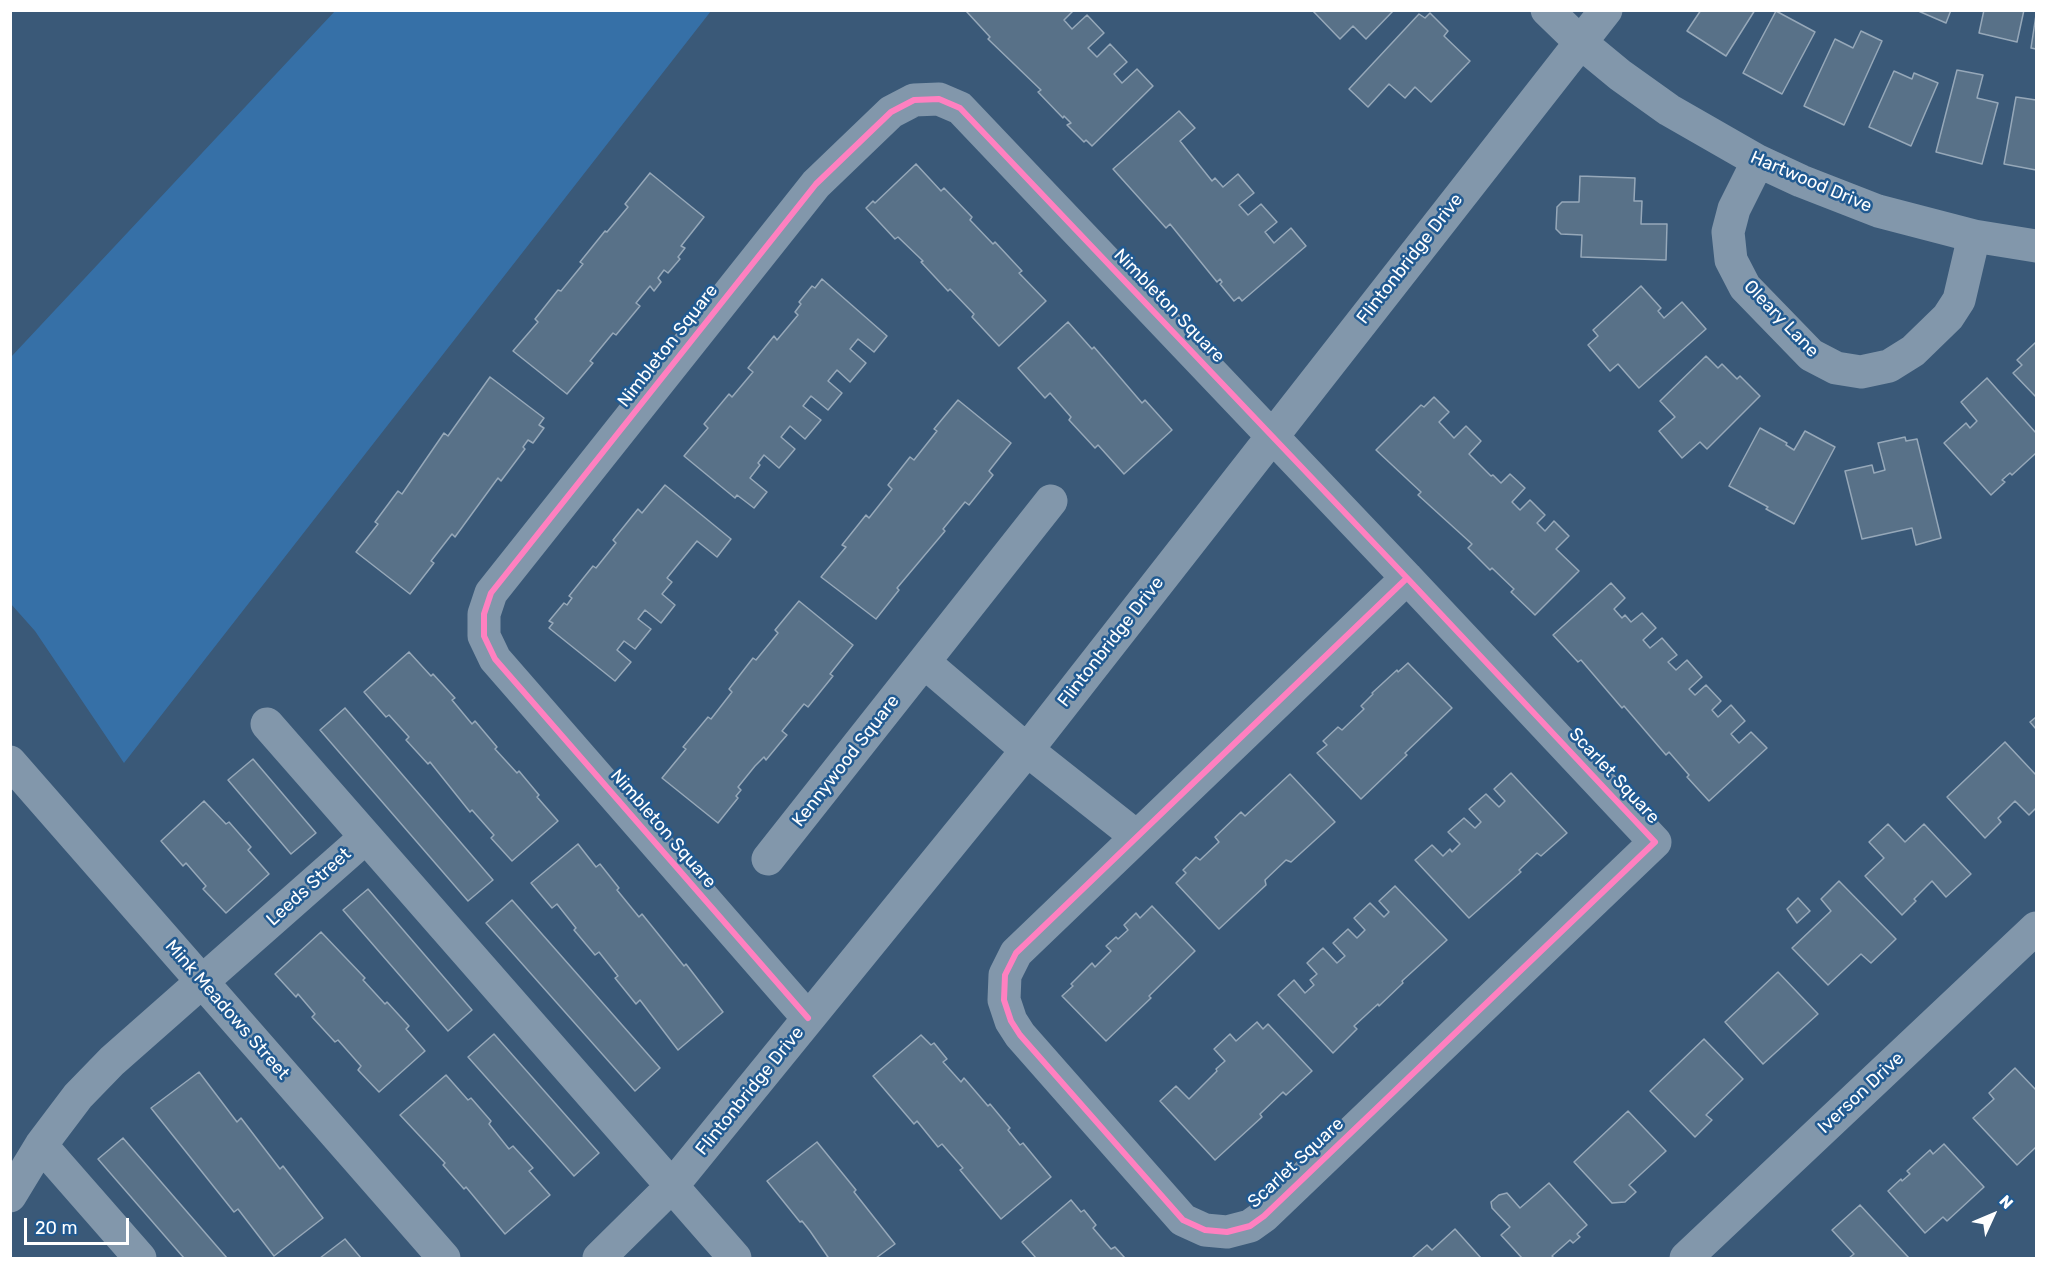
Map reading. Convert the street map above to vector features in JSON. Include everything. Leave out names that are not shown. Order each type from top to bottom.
[{"type":"street","name":"Hartwood Drive","points":[[1547,10],[1580,42],[1620,75],[1669,110],[1758,161],[1801,181],[1878,211],[1974,236],[2037,246]]},
{"type":"street","name":"Flintonbridge Drive","points":[[599,1258],[672,1186],[1027,750],[1605,10]]},
{"type":"street","name":"Nimbleton Square","points":[[808,1018],[495,659],[484,636],[484,614],[491,593],[816,184],[891,112],[914,100],[939,99],[960,108],[1272,436]]},
{"type":"street","name":"Oleary Lane","points":[[1758,161],[1734,209],[1728,232],[1731,260],[1745,287],[1803,347],[1811,355],[1836,368],[1861,372],[1888,366],[1913,351],[1948,317],[1959,300],[1974,236]]},
{"type":"street","name":"Scarlet Square","points":[[1272,436],[1407,578],[1655,842],[1264,1216],[1250,1226],[1227,1232],[1204,1230],[1183,1220],[1020,1035],[1011,1021],[1004,1000],[1005,975],[1016,953],[1407,578]]},
{"type":"street","name":"Kennywood Square","points":[[768,859],[1051,501]]},
{"type":"street","points":[[924,662],[1027,750],[1137,837]]},
{"type":"street","points":[[267,724],[366,837]]},
{"type":"street","name":"Mink Meadows Street","points":[[10,762],[444,1258]]},
{"type":"street","name":"Leeds Street","points":[[10,1196],[41,1145],[78,1096],[112,1061],[366,837],[735,1258]]},
{"type":"street","name":"Iverson Drive","points":[[1686,1258],[2037,928]]},
{"type":"street","points":[[41,1145],[140,1258]]},
{"type":"shaded area","points":[[335,11],[711,11],[124,763],[35,631],[11,604],[11,357]]},
{"type":"building","points":[[1074,10],[1064,20],[1072,29],[1087,15],[1104,33],[1088,48],[1097,57],[1110,44],[1127,62],[1114,74],[1122,83],[1137,69],[1153,86],[1092,146],[1086,140],[1084,142],[1067,125],[1071,123],[1064,116],[1063,118],[1038,92],[1041,90],[988,39],[990,37],[966,11]]},
{"type":"building","points":[[1312,10],[1394,10],[1366,39],[1353,26],[1340,39]]},
{"type":"building","points":[[1701,10],[1755,10],[1726,56],[1687,31]]},
{"type":"building","points":[[1916,10],[1951,10],[1946,23]]},
{"type":"building","points":[[1984,10],[2024,10],[2017,42],[1979,33]]},
{"type":"building","points":[[1776,11],[1815,32],[1782,94],[1743,73]]},
{"type":"building","points":[[1430,13],[1448,31],[1444,36],[1470,61],[1431,102],[1415,87],[1405,98],[1389,84],[1368,107],[1349,89],[1419,14],[1425,18]]},
{"type":"building","points":[[2036,15],[2036,49],[2031,48]]},
{"type":"building","points":[[1861,31],[1882,41],[1844,125],[1804,106],[1835,39],[1853,48]]},
{"type":"building","points":[[1957,70],[1983,75],[1977,98],[1998,103],[1982,164],[1936,152]]},
{"type":"building","points":[[1894,71],[1912,79],[1914,73],[1938,83],[1911,146],[1869,127]]},
{"type":"building","points":[[2016,97],[2036,100],[2036,170],[2004,164]]},
{"type":"building","points":[[1179,111],[1195,128],[1180,141],[1212,181],[1215,178],[1223,187],[1238,174],[1254,193],[1239,205],[1248,215],[1261,204],[1277,222],[1265,232],[1274,243],[1291,228],[1306,246],[1242,301],[1239,297],[1234,301],[1220,284],[1222,282],[1220,279],[1217,282],[1170,224],[1166,228],[1113,169]]},
{"type":"building","points":[[916,164],[941,191],[944,188],[972,217],[970,220],[993,244],[995,242],[1022,271],[1019,273],[1046,301],[999,346],[972,317],[974,314],[950,289],[948,291],[921,262],[923,261],[898,237],[895,239],[866,208],[873,201],[875,203]]},
{"type":"building","points":[[650,173],[704,217],[681,246],[685,248],[678,257],[680,259],[668,273],[664,270],[658,278],[661,282],[654,291],[650,286],[636,303],[640,306],[616,335],[613,333],[590,361],[593,363],[567,394],[513,351],[538,322],[535,319],[558,290],[561,291],[583,264],[580,262],[628,207],[625,204]]},
{"type":"building","points":[[1580,176],[1635,178],[1634,201],[1642,201],[1641,224],[1667,224],[1666,260],[1581,257],[1582,235],[1561,234],[1556,229],[1557,207],[1562,202],[1579,202]]},
{"type":"building","points":[[822,279],[887,336],[874,352],[858,339],[850,349],[866,363],[850,382],[837,370],[828,381],[842,393],[828,410],[811,396],[803,406],[821,420],[805,439],[790,426],[781,437],[795,449],[779,468],[764,455],[750,478],[767,492],[754,508],[737,495],[735,498],[684,456],[708,428],[704,424],[729,394],[732,397],[753,372],[748,368],[774,336],[777,340],[798,315],[795,312],[801,304],[799,302],[812,286],[815,288]]},
{"type":"building","points":[[1641,286],[1661,308],[1658,311],[1664,318],[1682,302],[1706,329],[1639,388],[1618,364],[1610,371],[1588,345],[1598,336],[1593,330]]},
{"type":"building","points":[[1068,322],[1092,349],[1094,347],[1142,403],[1145,400],[1172,430],[1124,474],[1098,445],[1095,448],[1069,420],[1071,417],[1050,393],[1045,398],[1018,368]]},
{"type":"building","points":[[2036,342],[2036,397],[2013,373],[2022,365],[2017,360]]},
{"type":"building","points":[[1706,356],[1718,368],[1722,364],[1737,379],[1740,376],[1760,396],[1707,449],[1700,442],[1682,458],[1659,431],[1675,417],[1660,401]]},
{"type":"building","points":[[490,377],[544,418],[539,425],[544,428],[533,443],[528,440],[523,447],[525,449],[501,481],[498,478],[455,537],[452,534],[431,561],[434,563],[410,594],[356,552],[378,524],[375,522],[398,491],[402,494],[444,433],[448,436]]},
{"type":"building","points":[[1987,378],[2036,433],[2036,453],[2012,475],[2010,473],[2002,480],[2005,482],[1991,495],[1944,443],[1966,423],[1970,428],[1977,421],[1961,402]]},
{"type":"building","points":[[1434,397],[1449,412],[1439,422],[1454,438],[1466,426],[1481,441],[1469,454],[1491,476],[1493,475],[1501,483],[1510,474],[1525,488],[1512,502],[1520,510],[1530,500],[1545,515],[1537,523],[1545,531],[1554,521],[1569,536],[1556,549],[1579,571],[1535,615],[1511,592],[1514,589],[1468,548],[1472,544],[1418,495],[1421,492],[1376,450],[1421,405],[1424,407]]},
{"type":"building","points":[[958,400],[1011,443],[989,471],[993,475],[969,505],[965,502],[943,529],[945,531],[897,588],[899,590],[876,619],[821,577],[846,547],[842,545],[866,515],[869,518],[892,489],[888,485],[910,457],[914,460],[937,431],[934,429]]},
{"type":"building","points":[[1760,428],[1787,443],[1786,445],[1794,450],[1805,431],[1835,447],[1794,524],[1729,486]]},
{"type":"building","points":[[1905,437],[1906,441],[1917,439],[1941,538],[1916,545],[1912,528],[1862,539],[1845,471],[1872,465],[1874,473],[1885,470],[1878,443]]},
{"type":"building","points":[[665,485],[731,539],[717,557],[697,541],[667,578],[672,582],[662,594],[675,605],[661,623],[645,610],[638,619],[651,629],[635,649],[624,641],[617,650],[631,662],[615,681],[549,628],[553,623],[549,621],[564,603],[567,605],[572,598],[569,596],[593,566],[596,568],[616,543],[613,540],[638,509],[642,513]]},
{"type":"building","points":[[1611,583],[1625,598],[1614,609],[1622,618],[1625,615],[1631,622],[1642,613],[1656,628],[1643,640],[1650,648],[1662,638],[1677,655],[1668,662],[1676,670],[1687,660],[1702,677],[1689,689],[1695,695],[1706,685],[1721,701],[1712,710],[1718,717],[1731,705],[1745,721],[1731,734],[1739,743],[1751,732],[1767,748],[1709,801],[1687,777],[1689,775],[1669,752],[1666,755],[1581,660],[1578,662],[1553,635]]},
{"type":"building","points":[[799,601],[853,645],[830,674],[833,676],[808,707],[804,704],[782,731],[787,735],[766,760],[764,757],[755,766],[738,787],[741,790],[736,796],[738,798],[718,823],[662,778],[686,749],[683,747],[708,717],[711,719],[732,692],[729,689],[753,658],[756,660],[778,633],[775,630]]},
{"type":"building","points":[[409,652],[455,698],[452,700],[472,724],[475,721],[497,747],[495,749],[517,773],[519,771],[558,821],[512,861],[491,838],[494,835],[472,810],[470,812],[430,762],[428,764],[406,740],[409,737],[389,715],[386,717],[364,692]]},
{"type":"building","points":[[1408,663],[1452,708],[1361,799],[1317,753],[1327,745],[1323,741],[1338,727],[1342,730],[1364,709],[1361,706],[1372,693]]},
{"type":"building","points":[[345,708],[493,880],[468,901],[320,730]]},
{"type":"building","points":[[2036,717],[2036,729],[2030,722]]},
{"type":"building","points":[[2005,742],[2036,775],[2036,808],[2029,815],[2015,801],[1998,818],[2001,822],[1985,838],[1947,797]]},
{"type":"building","points":[[253,759],[316,833],[291,854],[228,780]]},
{"type":"building","points":[[1511,773],[1567,833],[1541,856],[1537,853],[1519,870],[1521,872],[1469,918],[1415,860],[1432,845],[1443,856],[1450,849],[1452,852],[1460,844],[1448,832],[1464,818],[1475,828],[1481,822],[1469,809],[1486,794],[1499,807],[1505,801],[1494,789]]},
{"type":"building","points":[[1290,774],[1335,822],[1291,862],[1286,860],[1265,880],[1266,885],[1219,929],[1176,883],[1186,873],[1183,870],[1196,857],[1200,860],[1219,842],[1215,837],[1241,812],[1245,816]]},
{"type":"building","points":[[204,801],[226,824],[229,822],[251,847],[248,850],[269,874],[226,913],[203,889],[206,886],[186,863],[183,866],[161,841]]},
{"type":"building","points":[[1888,824],[1905,842],[1924,824],[1971,874],[1946,897],[1932,881],[1902,915],[1865,876],[1884,858],[1869,842]]},
{"type":"building","points":[[578,844],[596,867],[600,864],[639,917],[642,914],[684,966],[686,964],[723,1012],[678,1050],[640,1000],[636,1004],[615,978],[618,976],[599,952],[595,955],[574,930],[576,928],[557,904],[552,908],[531,883]]},
{"type":"building","points":[[1839,881],[1896,939],[1871,963],[1861,954],[1828,985],[1792,948],[1831,911],[1821,899]]},
{"type":"building","points":[[1395,886],[1447,940],[1402,981],[1403,983],[1379,1006],[1378,1004],[1354,1026],[1357,1029],[1333,1053],[1278,995],[1294,980],[1305,993],[1314,985],[1310,980],[1317,974],[1307,963],[1323,948],[1337,963],[1345,956],[1333,943],[1348,929],[1357,938],[1365,930],[1354,918],[1370,903],[1384,917],[1389,912],[1379,901]]},
{"type":"building","points":[[368,889],[472,1010],[448,1031],[343,910]]},
{"type":"building","points":[[1798,898],[1810,911],[1797,923],[1787,909]]},
{"type":"building","points":[[512,900],[660,1068],[635,1091],[486,923]]},
{"type":"building","points":[[1152,906],[1195,951],[1106,1041],[1062,996],[1092,963],[1095,967],[1111,951],[1106,946],[1128,930],[1124,925],[1136,913],[1140,918]]},
{"type":"building","points":[[321,932],[365,978],[363,980],[385,1004],[387,1002],[409,1026],[406,1029],[425,1051],[379,1092],[358,1070],[361,1066],[338,1040],[335,1042],[312,1017],[315,1014],[298,994],[296,997],[275,974]]},
{"type":"building","points":[[1778,972],[1818,1014],[1763,1064],[1725,1022]]},
{"type":"building","points":[[1257,1022],[1263,1029],[1268,1024],[1312,1071],[1286,1095],[1283,1092],[1260,1114],[1262,1117],[1215,1160],[1160,1101],[1176,1086],[1189,1099],[1225,1061],[1214,1049],[1230,1034],[1236,1041]]},
{"type":"building","points":[[494,1034],[599,1153],[574,1176],[468,1057]]},
{"type":"building","points":[[921,1035],[931,1045],[934,1043],[947,1059],[943,1062],[961,1082],[964,1078],[988,1106],[990,1104],[1010,1128],[1008,1130],[1020,1145],[1023,1143],[1051,1177],[1001,1219],[960,1170],[963,1168],[942,1144],[938,1147],[917,1121],[914,1124],[873,1076]]},
{"type":"building","points":[[1704,1039],[1743,1079],[1706,1115],[1712,1120],[1695,1137],[1650,1091]]},
{"type":"building","points":[[2015,1068],[2036,1090],[2036,1147],[2017,1165],[1973,1118],[1994,1099],[1989,1093]]},
{"type":"building","points":[[199,1072],[237,1122],[241,1118],[280,1169],[283,1166],[323,1218],[274,1256],[238,1209],[234,1212],[151,1108]]},
{"type":"building","points":[[446,1075],[491,1121],[489,1124],[509,1149],[513,1146],[533,1168],[529,1171],[550,1195],[505,1234],[466,1187],[464,1189],[443,1165],[445,1163],[400,1115]]},
{"type":"building","points":[[1628,1111],[1666,1151],[1629,1185],[1636,1192],[1625,1202],[1612,1203],[1574,1162]]},
{"type":"building","points":[[123,1138],[227,1258],[184,1258],[98,1159]]},
{"type":"building","points":[[817,1142],[856,1190],[854,1192],[895,1244],[876,1258],[826,1258],[828,1257],[810,1231],[767,1181]]},
{"type":"building","points":[[1944,1144],[1984,1187],[1947,1221],[1943,1217],[1925,1233],[1888,1191],[1910,1174],[1907,1171],[1930,1150],[1933,1154]]},
{"type":"building","points":[[1549,1183],[1587,1225],[1577,1234],[1580,1237],[1573,1243],[1570,1240],[1552,1256],[1554,1258],[1522,1258],[1501,1235],[1510,1227],[1492,1208],[1491,1202],[1499,1195],[1507,1193],[1520,1208]]},
{"type":"building","points":[[1071,1200],[1081,1212],[1084,1210],[1096,1225],[1093,1228],[1111,1249],[1115,1247],[1125,1258],[1036,1258],[1022,1242]]},
{"type":"building","points":[[1860,1205],[1909,1258],[1849,1258],[1854,1254],[1832,1230]]},
{"type":"building","points":[[1455,1229],[1481,1258],[1412,1258],[1427,1245],[1432,1250]]},
{"type":"building","points":[[345,1239],[361,1258],[320,1258]]},
{"type":"cycle path","points":[[808,1018],[495,659],[484,636],[484,614],[491,593],[816,184],[891,112],[914,100],[939,99],[960,108],[1407,578],[1655,842],[1264,1216],[1250,1226],[1227,1232],[1205,1230],[1183,1220],[1020,1035],[1011,1021],[1004,1000],[1005,975],[1016,953],[1407,578]]}]
